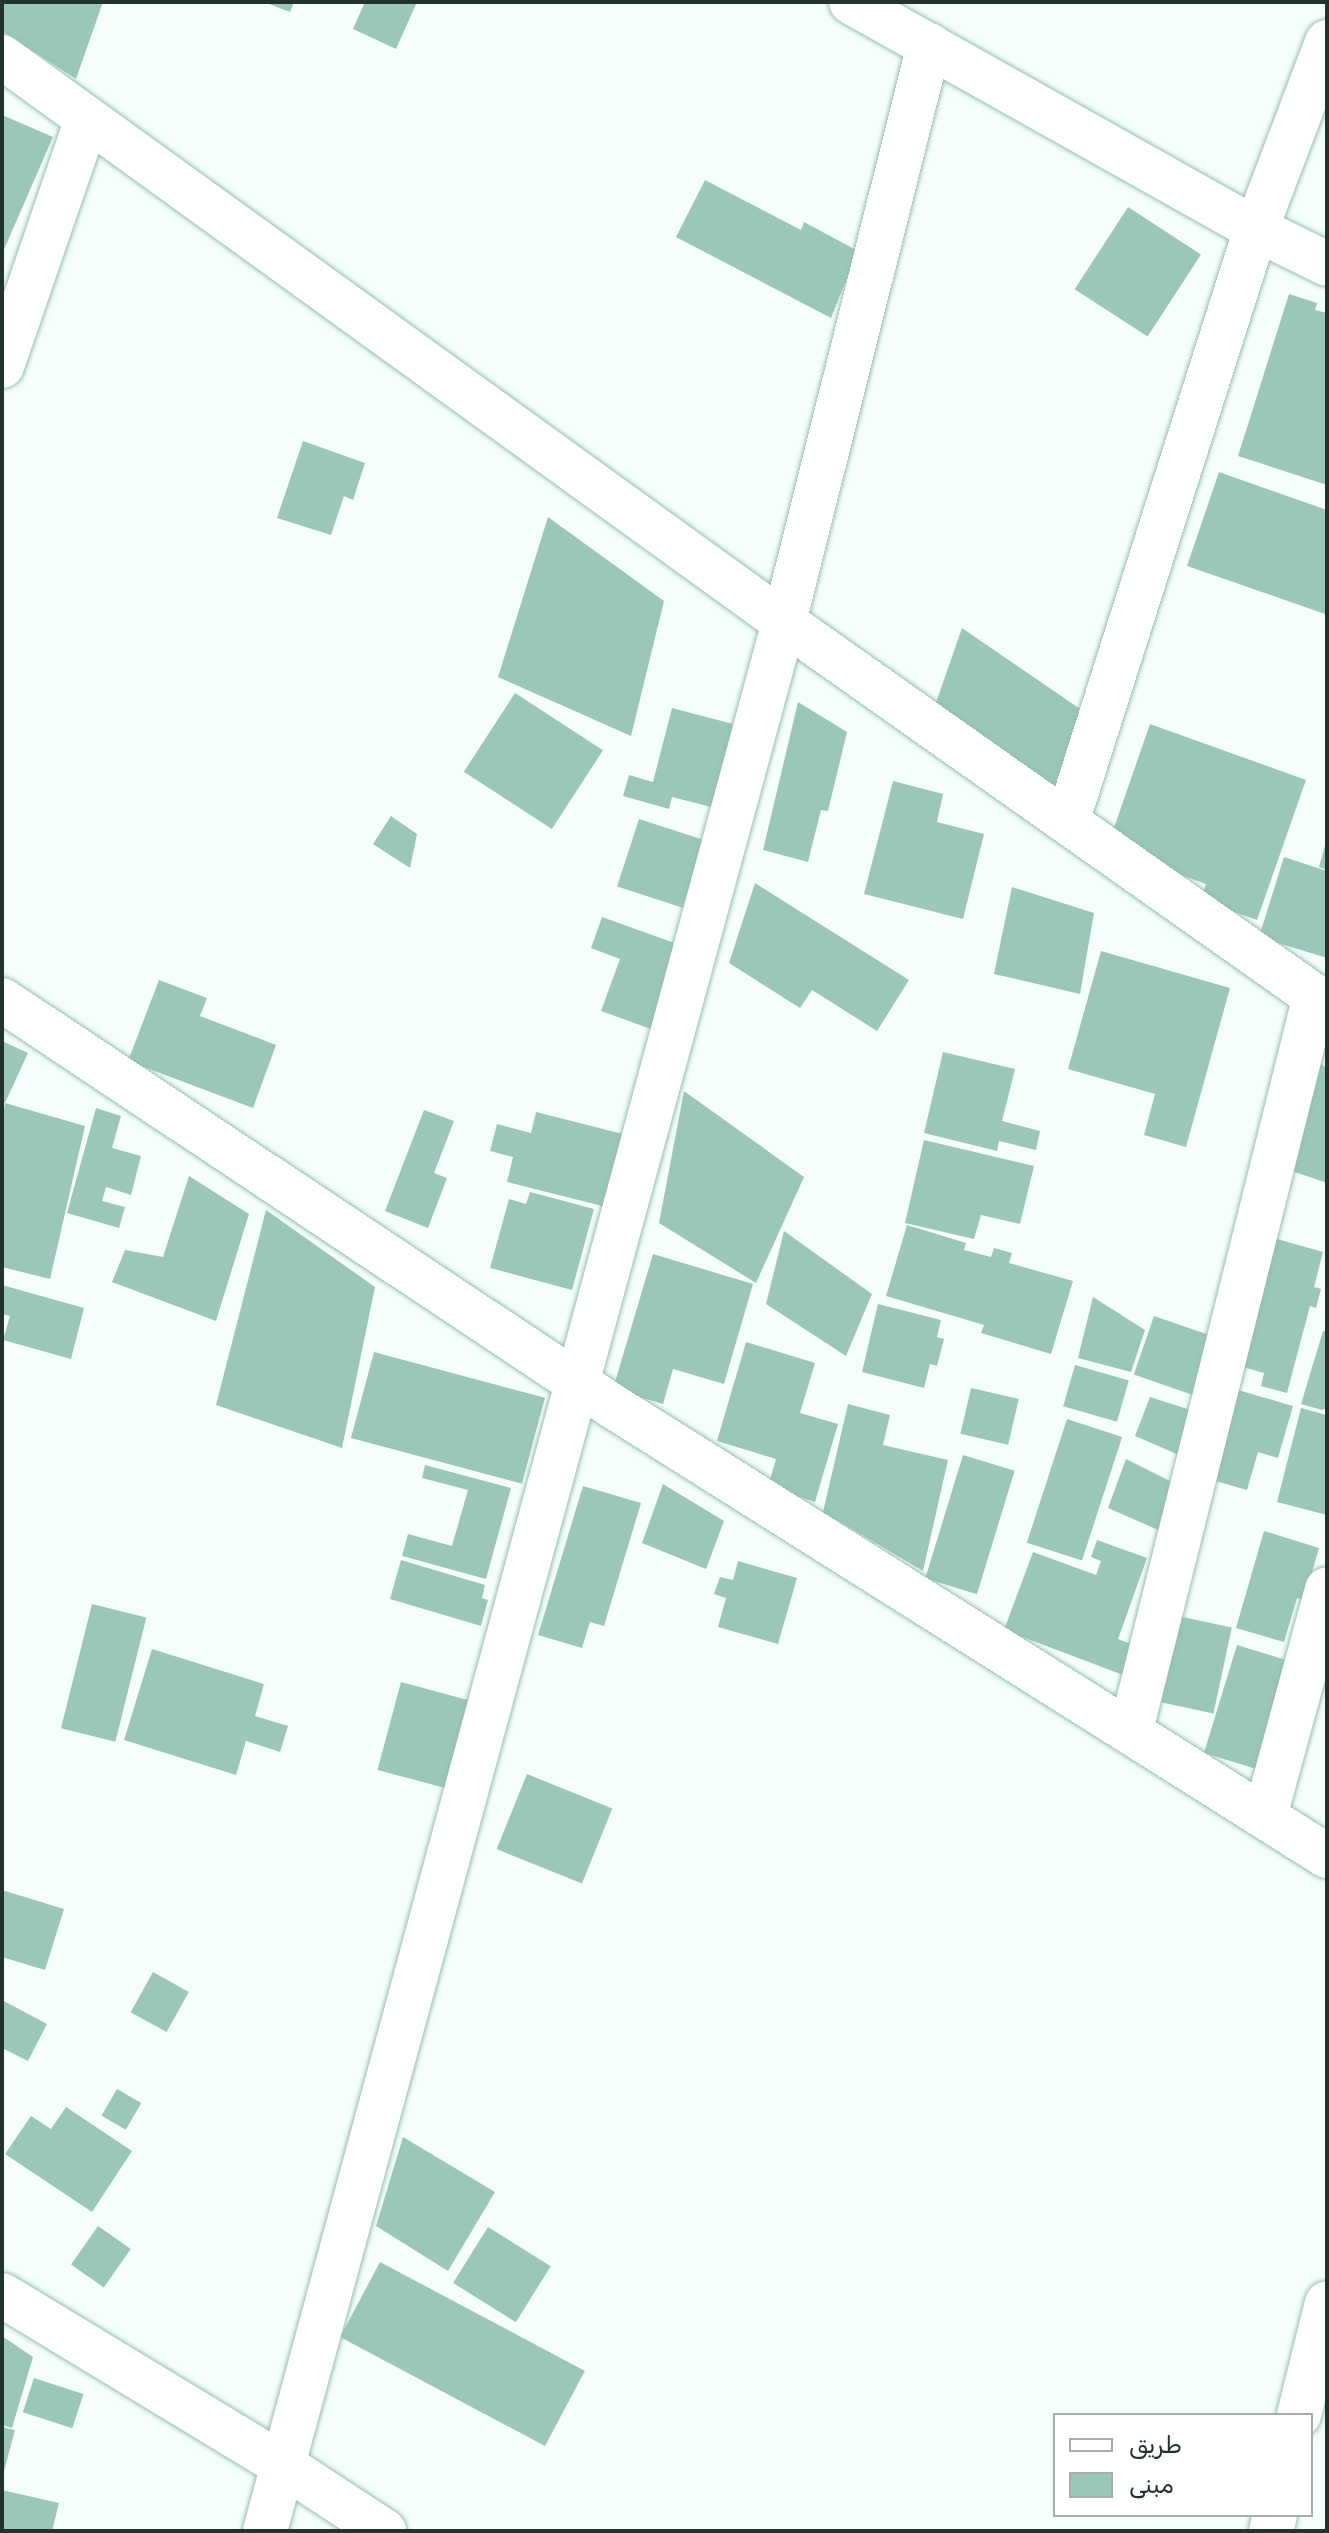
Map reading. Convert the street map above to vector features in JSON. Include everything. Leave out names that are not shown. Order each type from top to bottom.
[{"type":"street","points":[[851,2],[1256,229],[1327,264]]},
{"type":"street","points":[[1068,819],[1256,229],[1327,42]]},
{"type":"street","points":[[265,2531],[784,622],[929,45]]},
{"type":"street","points":[[2,57],[784,622],[1321,1000],[1131,1730]]},
{"type":"street","points":[[2,366],[87,119]]},
{"type":"street","points":[[2,1000],[578,1382],[1327,1856]]},
{"type":"street","points":[[1265,1816],[1327,1589]]},
{"type":"street","points":[[2,2295],[283,2465],[384,2531]]},
{"type":"street","points":[[1300,2413],[1327,2303]]},
{"type":"building","points":[[2,2],[103,2],[76,79],[2,31]]},
{"type":"building","points":[[264,2],[294,2],[290,12]]},
{"type":"building","points":[[365,2],[417,2],[396,49],[353,29]]},
{"type":"building","points":[[2,115],[53,137],[2,254]]},
{"type":"building","points":[[705,180],[801,230],[804,222],[858,251],[831,318],[676,237]]},
{"type":"building","points":[[1128,207],[1201,254],[1148,337],[1075,289]]},
{"type":"building","points":[[1289,294],[1317,303],[1315,310],[1327,313],[1327,485],[1238,456]]},
{"type":"building","points":[[303,441],[365,463],[353,500],[344,496],[331,535],[277,518]]},
{"type":"building","points":[[1219,472],[1327,510],[1325,614],[1187,566]]},
{"type":"building","points":[[548,517],[664,601],[631,736],[498,677]]},
{"type":"building","points":[[962,628],[1086,713],[1059,798],[932,714]]},
{"type":"building","points":[[515,693],[603,750],[552,829],[464,772]]},
{"type":"building","points":[[798,702],[847,732],[828,811],[821,810],[808,862],[763,850]]},
{"type":"building","points":[[672,708],[737,725],[715,808],[672,797],[669,809],[623,796],[629,775],[653,782]]},
{"type":"building","points":[[1150,724],[1306,780],[1257,920],[1201,900],[1206,884],[1107,848]]},
{"type":"building","points":[[893,781],[943,794],[937,822],[984,834],[963,919],[864,894]]},
{"type":"building","points":[[391,816],[417,834],[410,868],[373,844]]},
{"type":"building","points":[[639,819],[705,840],[683,908],[617,887]]},
{"type":"building","points":[[1327,842],[1327,870],[1319,867]]},
{"type":"building","points":[[1284,857],[1327,871],[1327,958],[1259,937]]},
{"type":"building","points":[[755,883],[909,980],[877,1031],[812,990],[800,1008],[729,963]]},
{"type":"building","points":[[1012,887],[1094,913],[1080,994],[994,974]]},
{"type":"building","points":[[602,917],[680,945],[651,1029],[601,1011],[620,959],[591,948]]},
{"type":"building","points":[[1101,951],[1230,988],[1186,1147],[1144,1135],[1155,1094],[1068,1069]]},
{"type":"building","points":[[159,980],[207,998],[200,1016],[276,1045],[253,1108],[128,1061]]},
{"type":"building","points":[[2,1041],[28,1053],[5,1103],[2,1102]]},
{"type":"building","points":[[943,1052],[1015,1069],[1002,1121],[1040,1131],[1036,1150],[999,1141],[997,1151],[924,1133]]},
{"type":"building","points":[[1321,1064],[1327,1068],[1327,1183],[1292,1171]]},
{"type":"building","points":[[684,1091],[804,1177],[756,1283],[659,1223]]},
{"type":"building","points":[[5,1103],[85,1126],[50,1279],[2,1267],[2,1120]]},
{"type":"building","points":[[96,1108],[121,1116],[112,1148],[141,1156],[131,1195],[106,1187],[102,1201],[125,1207],[119,1228],[67,1213]]},
{"type":"building","points":[[424,1110],[454,1121],[434,1173],[447,1178],[428,1228],[385,1211]]},
{"type":"building","points":[[536,1112],[623,1134],[606,1207],[507,1182],[513,1157],[490,1151],[497,1124],[531,1133]]},
{"type":"building","points":[[924,1140],[1034,1166],[1020,1224],[981,1215],[974,1239],[905,1223]]},
{"type":"building","points":[[189,1176],[249,1214],[216,1321],[112,1282],[125,1250],[163,1257]]},
{"type":"building","points":[[530,1192],[594,1209],[572,1290],[490,1268],[509,1199],[526,1204]]},
{"type":"building","points":[[266,1210],[375,1287],[342,1448],[216,1405]]},
{"type":"building","points":[[907,1225],[966,1243],[964,1250],[991,1257],[994,1248],[1012,1253],[1009,1263],[1073,1281],[1051,1354],[981,1333],[984,1325],[886,1296]]},
{"type":"building","points":[[784,1231],[872,1294],[846,1356],[766,1304]]},
{"type":"building","points":[[1270,1237],[1323,1252],[1314,1287],[1321,1289],[1316,1308],[1310,1306],[1287,1393],[1261,1386],[1264,1373],[1236,1365]]},
{"type":"building","points":[[653,1254],[753,1284],[724,1384],[673,1369],[663,1404],[613,1389]]},
{"type":"building","points":[[2,1285],[84,1308],[71,1359],[3,1340],[10,1316],[2,1314]]},
{"type":"building","points":[[1093,1297],[1145,1330],[1131,1372],[1078,1358]]},
{"type":"building","points":[[878,1304],[941,1320],[937,1337],[944,1339],[937,1366],[930,1364],[924,1388],[862,1372]]},
{"type":"building","points":[[1154,1316],[1223,1340],[1203,1398],[1134,1375]]},
{"type":"building","points":[[1323,1331],[1327,1332],[1327,1408],[1322,1410],[1301,1404]]},
{"type":"building","points":[[746,1342],[815,1363],[800,1413],[838,1424],[815,1502],[768,1487],[776,1459],[717,1441]]},
{"type":"building","points":[[374,1352],[545,1398],[522,1484],[351,1438]]},
{"type":"building","points":[[1075,1365],[1129,1380],[1117,1422],[1063,1406]]},
{"type":"building","points":[[971,1388],[1019,1399],[1008,1445],[960,1434]]},
{"type":"building","points":[[1238,1390],[1293,1406],[1278,1458],[1258,1452],[1247,1490],[1212,1480]]},
{"type":"building","points":[[1150,1397],[1203,1414],[1193,1461],[1135,1436]]},
{"type":"building","points":[[848,1404],[890,1415],[883,1445],[948,1460],[923,1571],[823,1512]]},
{"type":"building","points":[[1301,1408],[1327,1415],[1327,1515],[1277,1502]]},
{"type":"building","points":[[1067,1419],[1122,1437],[1082,1561],[1027,1543]]},
{"type":"building","points":[[963,1455],[1015,1471],[977,1594],[925,1578]]},
{"type":"building","points":[[1126,1459],[1180,1486],[1172,1536],[1108,1508]]},
{"type":"building","points":[[425,1465],[511,1488],[486,1579],[402,1556],[408,1534],[452,1546],[468,1490],[422,1478]]},
{"type":"building","points":[[663,1484],[724,1521],[706,1569],[642,1543]]},
{"type":"building","points":[[583,1486],[641,1503],[604,1626],[590,1622],[582,1648],[538,1635]]},
{"type":"building","points":[[1264,1531],[1319,1548],[1304,1600],[1297,1598],[1284,1642],[1236,1628]]},
{"type":"building","points":[[1097,1540],[1147,1558],[1118,1639],[1142,1648],[1131,1678],[1004,1630],[1033,1552],[1096,1575],[1101,1561],[1091,1557]]},
{"type":"building","points":[[401,1560],[485,1585],[482,1598],[488,1600],[481,1626],[390,1599]]},
{"type":"building","points":[[738,1561],[797,1578],[778,1644],[718,1627],[726,1598],[714,1594],[720,1577],[733,1580]]},
{"type":"building","points":[[92,1604],[146,1618],[115,1742],[61,1728]]},
{"type":"building","points":[[1178,1616],[1232,1627],[1214,1714],[1160,1702]]},
{"type":"building","points":[[1237,1645],[1289,1661],[1256,1769],[1204,1753]]},
{"type":"building","points":[[152,1649],[264,1684],[255,1716],[288,1726],[280,1752],[246,1741],[236,1775],[124,1740]]},
{"type":"building","points":[[401,1682],[472,1701],[448,1789],[377,1770]]},
{"type":"building","points":[[527,1774],[612,1808],[582,1884],[497,1849]]},
{"type":"building","points":[[2,1890],[64,1909],[45,1970],[2,1957]]},
{"type":"building","points":[[153,1972],[189,1992],[167,2032],[131,2012]]},
{"type":"building","points":[[2,2000],[47,2024],[28,2061],[2,2048]]},
{"type":"building","points":[[117,2089],[141,2103],[126,2130],[102,2116]]},
{"type":"building","points":[[66,2107],[132,2151],[92,2212],[5,2154],[31,2116],[51,2129]]},
{"type":"building","points":[[403,2137],[495,2192],[448,2271],[376,2226]]},
{"type":"building","points":[[98,2226],[131,2249],[104,2287],[71,2265]]},
{"type":"building","points":[[488,2227],[551,2266],[516,2322],[453,2283]]},
{"type":"building","points":[[380,2262],[585,2371],[545,2446],[340,2337]]},
{"type":"building","points":[[2,2336],[33,2357],[12,2428],[2,2425]]},
{"type":"building","points":[[34,2378],[83,2394],[72,2428],[23,2412]]},
{"type":"building","points":[[2,2427],[15,2430],[3,2475],[2,2474]]},
{"type":"building","points":[[2,2490],[59,2503],[52,2531],[2,2531]]}]
